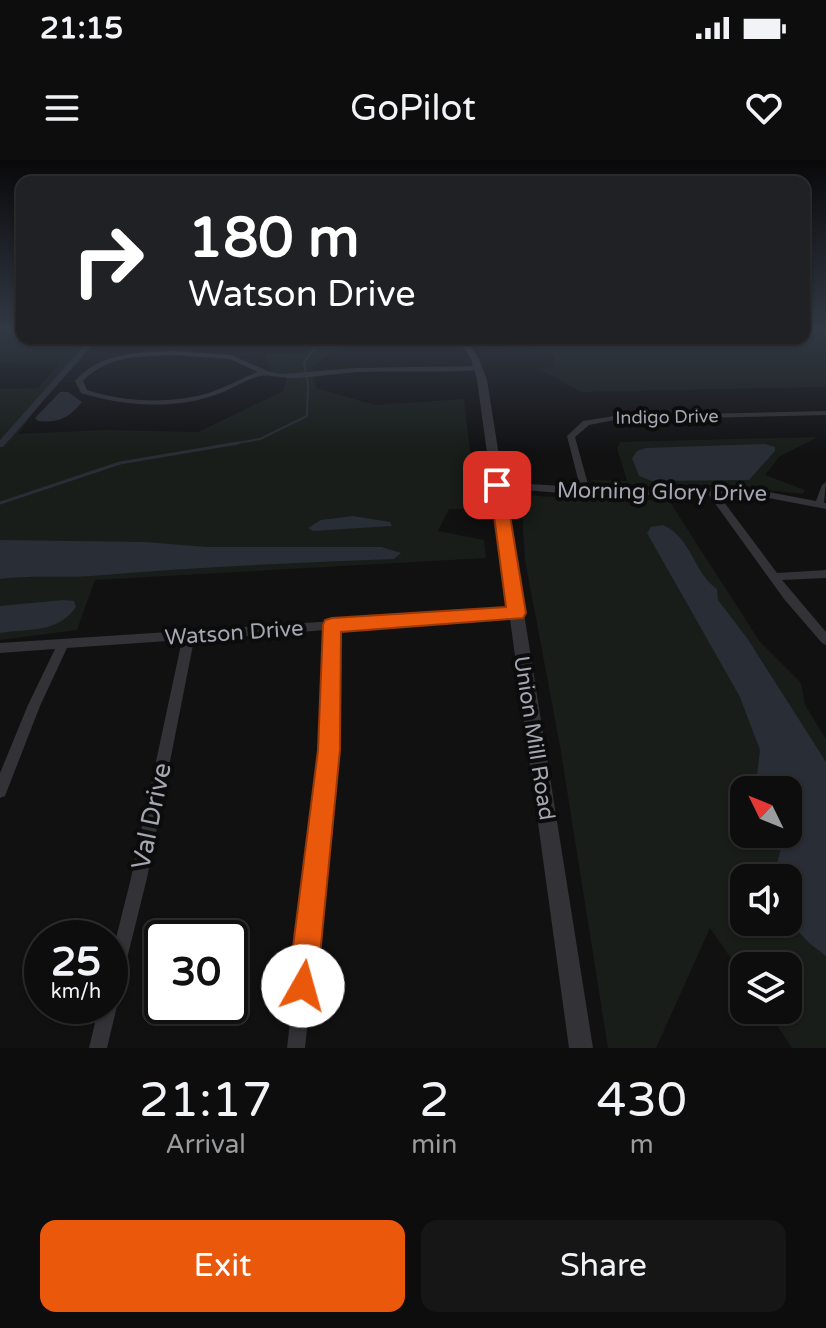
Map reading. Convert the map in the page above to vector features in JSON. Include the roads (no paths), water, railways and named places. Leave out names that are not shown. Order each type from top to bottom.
[{"type":"street","points":[[88,370],[79,381],[84,391],[102,397],[184,399],[209,395],[261,373]]},
{"type":"street","points":[[256,370],[286,377],[350,370]]},
{"type":"street","name":"Union Mill Road","points":[[479,370],[581,1048]]},
{"type":"street","name":"Indigo Drive","points":[[586,492],[571,436],[586,423],[614,418],[826,413]]},
{"type":"street","name":"Morning Glory Drive","points":[[497,485],[586,492],[710,490],[772,493],[823,505]]},
{"type":"street","points":[[823,505],[826,485]]},
{"type":"street","points":[[710,490],[826,640]]},
{"type":"street","points":[[775,577],[826,574]]},
{"type":"street","name":"Watson Drive","points":[[0,648],[517,613]]},
{"type":"street","points":[[296,1048],[328,763],[332,625]]},
{"type":"street","name":"Val Drive","points":[[128,923],[189,635]]},
{"type":"street","points":[[0,791],[34,705],[64,643]]},
{"type":"street","points":[[98,1048],[104,1024]]},
{"type":"waterway","points":[[0,445],[66,370]]},
{"type":"waterway","points":[[226,445],[260,439],[307,416],[305,370]]},
{"type":"waterway","points":[[0,503],[120,463],[238,443]]}]
